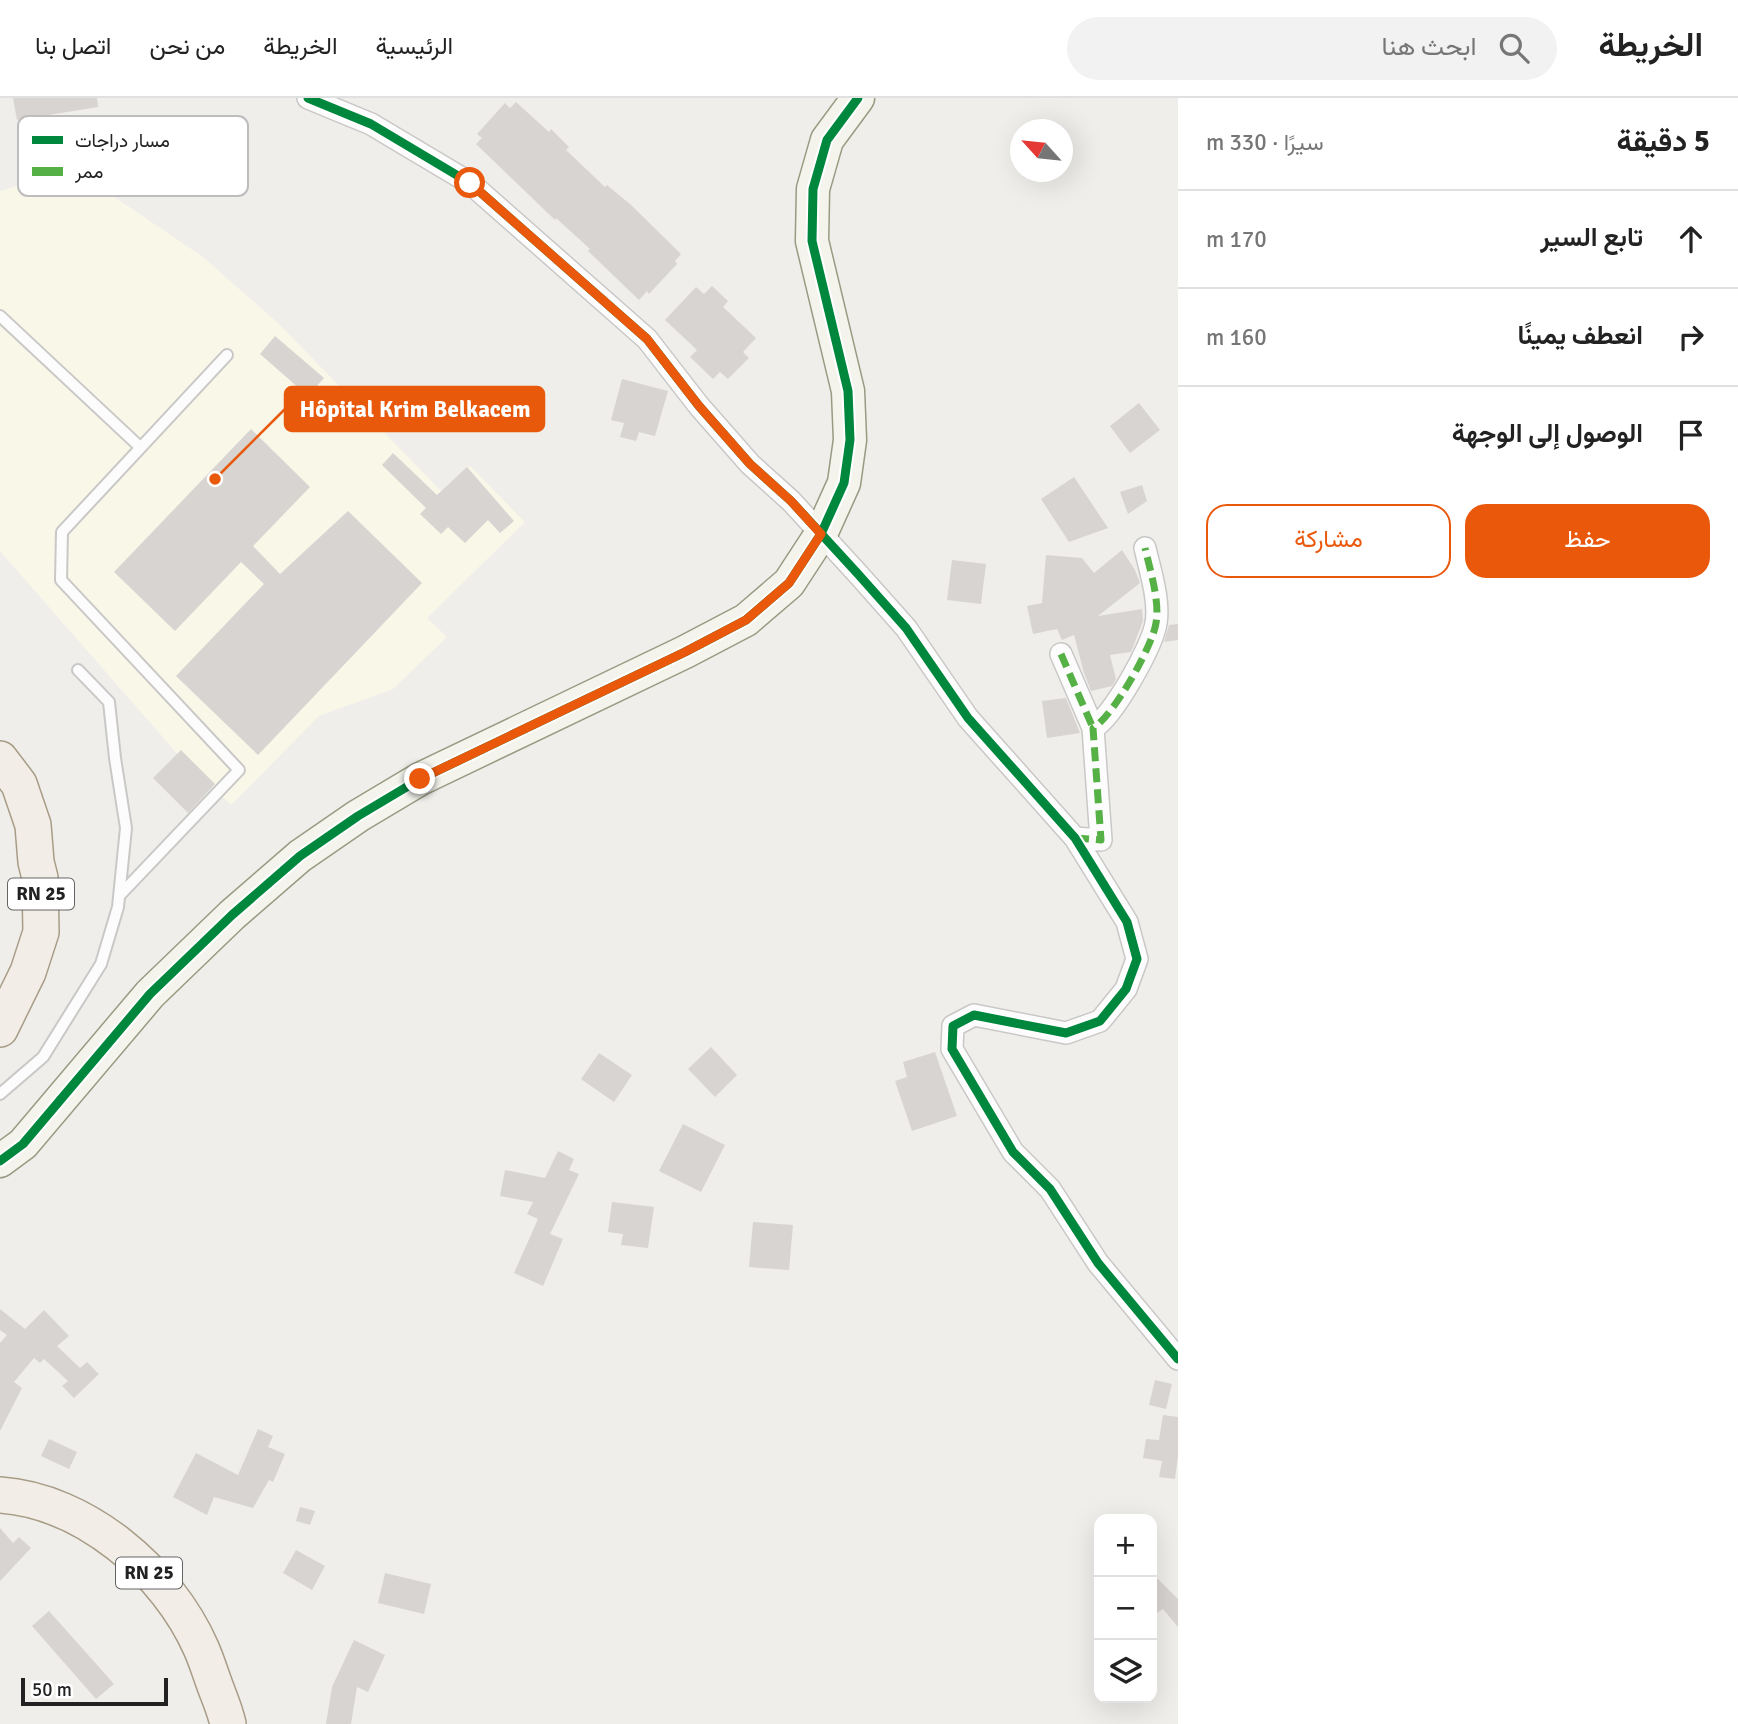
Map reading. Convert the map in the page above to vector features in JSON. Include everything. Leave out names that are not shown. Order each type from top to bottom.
[{"type":"main road","name":"RN 25","points":[[0,759],[19,784],[33,825],[40,877],[41,932],[28,972],[0,1029]]},
{"type":"main road","name":"RN 25","points":[[0,1495],[21,1496],[56,1507],[93,1525],[138,1560],[174,1604],[200,1646],[228,1724]]},
{"type":"street","points":[[308,98],[371,124],[470,183],[647,339],[699,406],[750,464],[791,501],[905,628],[968,718],[1075,838],[1127,922],[1137,959],[1126,989],[1100,1021],[1066,1033],[974,1015],[953,1026],[952,1049],[1013,1152],[1050,1189],[1098,1263],[1178,1359]]},
{"type":"street","points":[[0,1160],[23,1144],[150,994],[232,915],[300,856],[358,816],[420,779],[746,620],[789,583],[821,534],[845,483],[850,440],[848,391],[812,241],[813,189],[827,140],[858,98]]},
{"type":"street","points":[[1093,728],[1102,723],[1122,694],[1144,653],[1156,623],[1154,585],[1145,548]]},
{"type":"street","points":[[1061,654],[1093,728],[1101,840],[1075,838]]},
{"type":"lane","points":[[0,316],[141,447]]},
{"type":"lane","points":[[119,896],[239,770],[61,580],[62,532],[227,355]]},
{"type":"lane","points":[[0,1094],[43,1057],[101,964],[118,907],[126,828],[109,702],[78,670]]},
{"type":"shaded area","points":[[18,186],[18,196],[113,196],[203,257],[280,325],[443,493],[470,466],[525,522],[427,618],[447,637],[393,689],[319,716],[231,805],[181,758],[0,551],[0,191]]},
{"type":"building","points":[[13,98],[97,98],[98,107],[42,116],[18,116],[17,120]]},
{"type":"building","points":[[516,102],[549,132],[551,129],[569,147],[566,150],[605,187],[607,185],[631,205],[681,254],[675,261],[677,264],[649,294],[647,291],[639,300],[588,251],[590,249],[556,218],[555,220],[476,144],[482,138],[477,134],[505,103],[510,108]]},
{"type":"building","points":[[712,286],[728,301],[723,307],[756,338],[743,352],[749,358],[728,379],[720,372],[713,379],[690,357],[697,350],[665,320],[696,287],[704,294]]},
{"type":"building","points":[[275,336],[324,378],[308,396],[260,354]]},
{"type":"building","points":[[622,379],[668,391],[655,436],[639,432],[636,441],[620,437],[624,423],[611,420]]},
{"type":"building","points":[[1139,403],[1160,430],[1130,453],[1110,426]]},
{"type":"building","points":[[251,429],[310,487],[253,546],[280,574],[348,511],[422,583],[258,755],[176,676],[264,584],[241,562],[175,631],[114,572]]},
{"type":"building","points":[[393,453],[437,495],[467,467],[514,521],[500,533],[488,520],[465,543],[448,527],[441,534],[420,514],[426,508],[382,465]]},
{"type":"building","points":[[1074,477],[1108,528],[1069,542],[1041,499]]},
{"type":"building","points":[[1142,485],[1147,501],[1128,514],[1120,492]]},
{"type":"building","points":[[1122,550],[1140,583],[1098,616],[1142,609],[1143,621],[1131,652],[1110,655],[1116,679],[1112,686],[1091,691],[1074,635],[1062,640],[1057,629],[1033,634],[1027,606],[1042,603],[1046,555],[1082,558],[1094,573]]},
{"type":"building","points":[[952,560],[986,564],[981,604],[947,600]]},
{"type":"building","points":[[1178,624],[1178,640],[1164,642],[1169,625]]},
{"type":"building","points":[[1066,698],[1080,733],[1047,738],[1042,701]]},
{"type":"building","points":[[181,750],[215,784],[188,813],[153,778]]},
{"type":"building","points":[[711,1047],[737,1075],[715,1097],[688,1069]]},
{"type":"building","points":[[935,1052],[957,1116],[912,1131],[895,1081],[907,1077],[903,1062]]},
{"type":"building","points":[[599,1053],[632,1075],[614,1102],[581,1079]]},
{"type":"building","points":[[683,1124],[725,1145],[701,1192],[659,1171]]},
{"type":"building","points":[[558,1151],[574,1159],[569,1170],[579,1174],[550,1234],[563,1239],[543,1286],[514,1273],[538,1219],[527,1214],[533,1202],[500,1196],[505,1170],[545,1178]]},
{"type":"building","points":[[612,1202],[654,1207],[648,1248],[621,1245],[623,1234],[608,1232]]},
{"type":"building","points":[[753,1222],[793,1225],[789,1270],[749,1267]]},
{"type":"building","points":[[0,1309],[25,1329],[44,1310],[69,1336],[57,1346],[80,1368],[87,1362],[99,1374],[74,1398],[62,1386],[68,1381],[44,1359],[40,1363],[34,1358],[14,1382],[22,1388],[0,1431],[0,1343],[7,1335],[0,1330]]},
{"type":"building","points":[[1155,1380],[1172,1384],[1166,1409],[1149,1405]]},
{"type":"building","points":[[1163,1415],[1178,1417],[1175,1479],[1159,1477],[1162,1461],[1143,1458],[1146,1439],[1159,1440]]},
{"type":"building","points":[[258,1429],[273,1436],[268,1447],[285,1454],[273,1482],[269,1480],[253,1508],[214,1497],[207,1515],[173,1497],[196,1453],[238,1475]]},
{"type":"building","points":[[49,1439],[77,1452],[69,1469],[41,1456]]},
{"type":"building","points":[[300,1507],[315,1511],[310,1525],[296,1521]]},
{"type":"building","points":[[0,1528],[13,1543],[19,1537],[31,1548],[0,1581]]},
{"type":"building","points":[[296,1550],[325,1566],[312,1590],[283,1573]]},
{"type":"building","points":[[385,1573],[431,1584],[424,1614],[378,1603]]},
{"type":"building","points":[[1157,1578],[1178,1599],[1178,1627],[1163,1609],[1157,1613]]},
{"type":"building","points":[[49,1611],[114,1684],[96,1699],[32,1626]]},
{"type":"building","points":[[354,1640],[385,1655],[368,1692],[357,1687],[351,1724],[326,1724],[332,1687]]},
{"type":"marked path","points":[[1075,838],[1101,840],[1093,728],[1111,710],[1131,680],[1148,647],[1156,623],[1156,595],[1145,548]]},
{"type":"marked path","points":[[1061,654],[1093,728]]},
{"type":"cycle path","points":[[308,98],[371,124],[470,183],[647,339],[699,406],[750,464],[791,501],[906,628],[968,718],[1075,838],[1127,922],[1137,959],[1126,989],[1100,1021],[1066,1033],[974,1015],[953,1026],[952,1049],[1013,1152],[1050,1189],[1098,1263],[1178,1359]]},
{"type":"cycle path","points":[[0,1161],[23,1144],[150,994],[232,915],[300,856],[358,816],[420,779],[746,620],[789,583],[821,534],[844,483],[850,440],[848,391],[812,241],[813,189],[827,140],[858,98]]},
{"type":"place","name":"Hôpital Krim Belkacem","points":[[215,479]]},
{"type":"route","points":[[420,779],[746,620],[789,583],[821,534],[791,501],[750,464],[699,406],[647,339],[470,183]]}]
